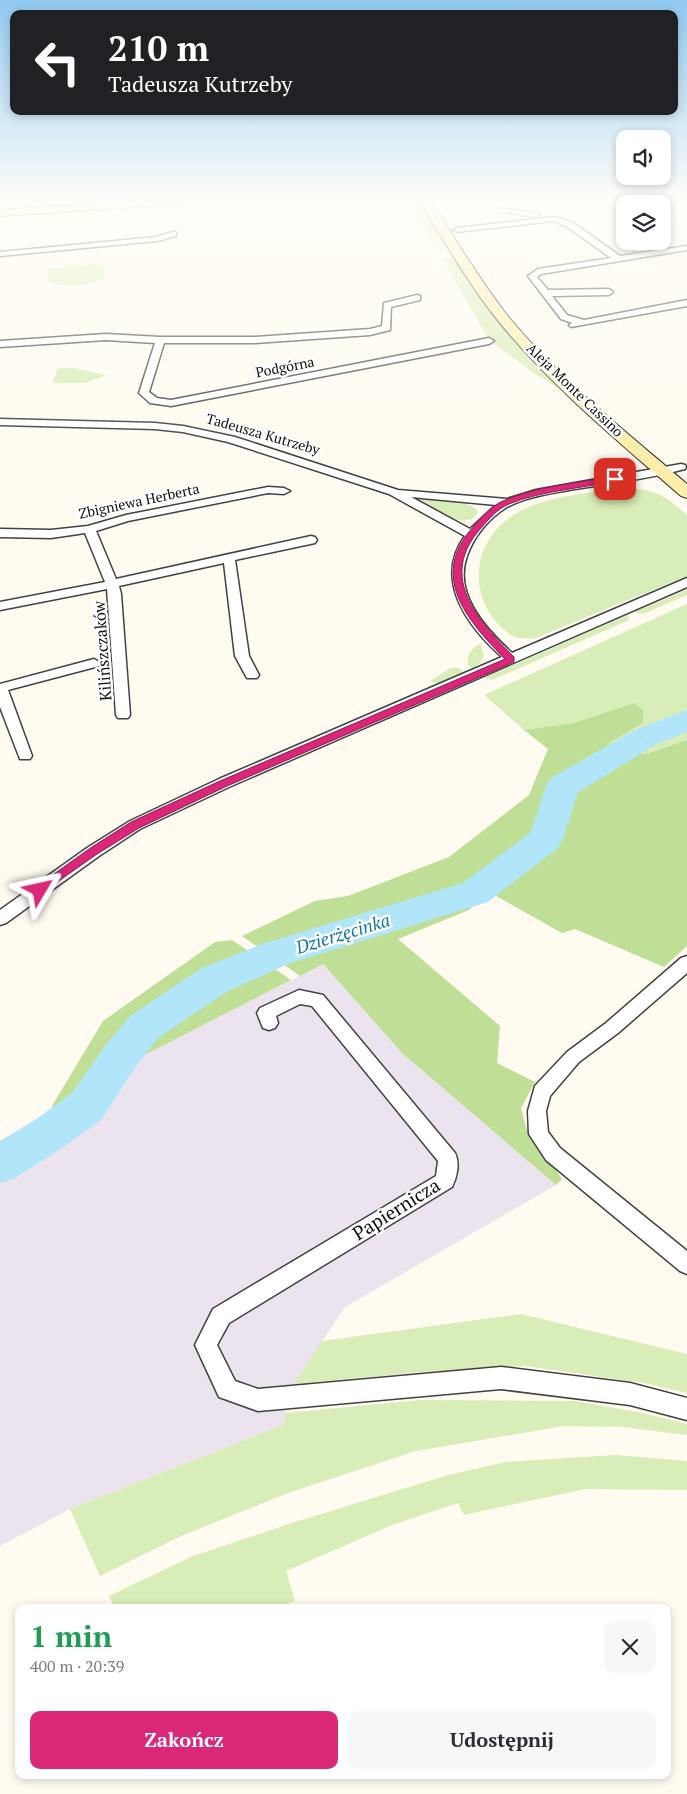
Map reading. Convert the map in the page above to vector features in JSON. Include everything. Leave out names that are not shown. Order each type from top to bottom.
[{"type":"street","name":"Aleja Monte Cassino","points":[[479,285],[503,319],[558,376],[664,462],[687,493]]},
{"type":"street","name":"Aleja Monte Cassino","points":[[493,285],[533,336],[573,373]]},
{"type":"street","points":[[538,285],[564,318],[578,324],[685,304]]},
{"type":"street","points":[[544,293],[609,292]]},
{"type":"street","points":[[0,344],[106,337],[160,340],[256,340],[378,330],[387,328],[387,305],[417,298]]},
{"type":"street","name":"Podgórna","points":[[160,340],[144,390],[150,399],[162,403],[181,401],[490,341]]},
{"type":"street","name":"Tadeusza Kutrzeby","points":[[0,422],[155,426],[183,429],[231,439],[393,492],[471,534]]},
{"type":"street","name":"Aleja Monte Cassino","points":[[664,462],[684,470]]},
{"type":"street","name":"Tadeusza Kutrzeby","points":[[511,660],[489,638],[472,616],[459,590],[457,562],[460,551],[471,534],[494,510],[506,502],[664,462]]},
{"type":"street","name":"Zbigniewa Herberta","points":[[0,533],[51,534],[89,528],[126,518],[268,490],[284,491]]},
{"type":"street","name":"Tadeusza Kutrzeby","points":[[393,492],[506,502]]},
{"type":"street","name":"Kilińszczaków","points":[[89,528],[115,594],[123,715]]},
{"type":"street","name":"Kilińszczaków","points":[[0,606],[112,584],[311,540]]},
{"type":"street","points":[[228,558],[231,566],[242,656],[252,675]]},
{"type":"street","points":[[0,919],[85,857],[135,825],[224,783],[687,582]]},
{"type":"street","points":[[25,756],[0,688],[94,663]]},
{"type":"street","points":[[687,963],[612,1028],[573,1058],[542,1092],[537,1111],[539,1134],[553,1154],[687,1264]]},
{"type":"street","name":"Papiernicza","points":[[258,1400],[227,1389],[206,1345],[222,1316],[445,1181],[448,1159],[318,1000],[299,996],[266,1014],[269,1023]]},
{"type":"street","points":[[258,1400],[501,1378],[630,1394],[687,1409]]},
{"type":"shaded area","points":[[323,964],[403,1054],[556,1185],[345,1307],[294,1384],[283,1425],[70,1509],[0,1546],[0,1176],[105,1113],[135,1060]]},
{"type":"green space","points":[[458,285],[474,285],[509,334],[565,392],[537,375],[489,340]]},
{"type":"green space","points":[[58,368],[74,368],[107,375],[85,383],[52,383]]},
{"type":"green space","points":[[625,488],[645,490],[659,494],[687,515],[687,576],[533,639],[519,638],[511,635],[496,622],[486,606],[480,589],[479,572],[482,555],[489,539],[501,525],[517,513],[542,502],[556,498]]},
{"type":"green space","points":[[420,500],[461,503],[475,508],[478,512],[473,518],[459,520],[441,514],[420,502]]},
{"type":"green space","points":[[687,590],[687,595],[643,614],[634,612]]},
{"type":"green space","points":[[687,604],[687,740],[646,754],[629,754],[606,744],[643,723],[634,703],[573,723],[524,730],[484,695]]},
{"type":"green space","points":[[628,615],[629,620],[492,680],[484,678]]},
{"type":"green space","points":[[480,644],[484,656],[473,669],[468,665],[468,658],[472,650]]},
{"type":"green space","points":[[451,668],[459,668],[464,673],[437,684],[430,681]]},
{"type":"green space","points":[[634,703],[643,710],[643,723],[607,744],[629,754],[646,754],[687,740],[687,946],[664,967],[575,929],[562,933],[489,892],[469,910],[398,939],[500,1026],[497,1063],[535,1082],[521,1108],[526,1127],[562,1179],[556,1185],[403,1054],[323,964],[300,976],[242,936],[315,901],[348,896],[449,857],[529,795],[548,749],[524,730],[573,723]]},
{"type":"green space","points":[[232,940],[291,980],[135,1060],[105,1113],[0,1176],[0,1143],[54,1111],[52,1106],[103,1021],[215,942]]},
{"type":"green space","points":[[521,1314],[687,1354],[687,1393],[644,1383],[525,1366],[410,1373],[294,1384],[322,1341]]},
{"type":"green space","points":[[420,1400],[575,1401],[643,1413],[687,1424],[687,1435],[623,1427],[564,1426],[416,1451],[288,1493],[181,1536],[100,1576],[70,1509],[283,1425],[286,1413]]},
{"type":"green space","points":[[616,1455],[687,1461],[687,1490],[585,1489],[464,1515],[458,1503],[392,1525],[286,1571],[295,1601],[286,1604],[113,1604],[109,1596],[193,1556],[448,1475],[506,1462]]},
{"type":"waterway","name":"Dzierżęcinka","points":[[0,1164],[50,1133],[87,1106],[119,1058],[144,1027],[214,980],[275,954],[475,893],[546,839],[563,786],[646,737],[687,720]]},
{"type":"route","points":[[40,890],[135,825],[224,783],[511,660],[489,638],[472,616],[459,590],[457,562],[466,539],[494,510],[506,502],[536,493],[615,479]]}]
